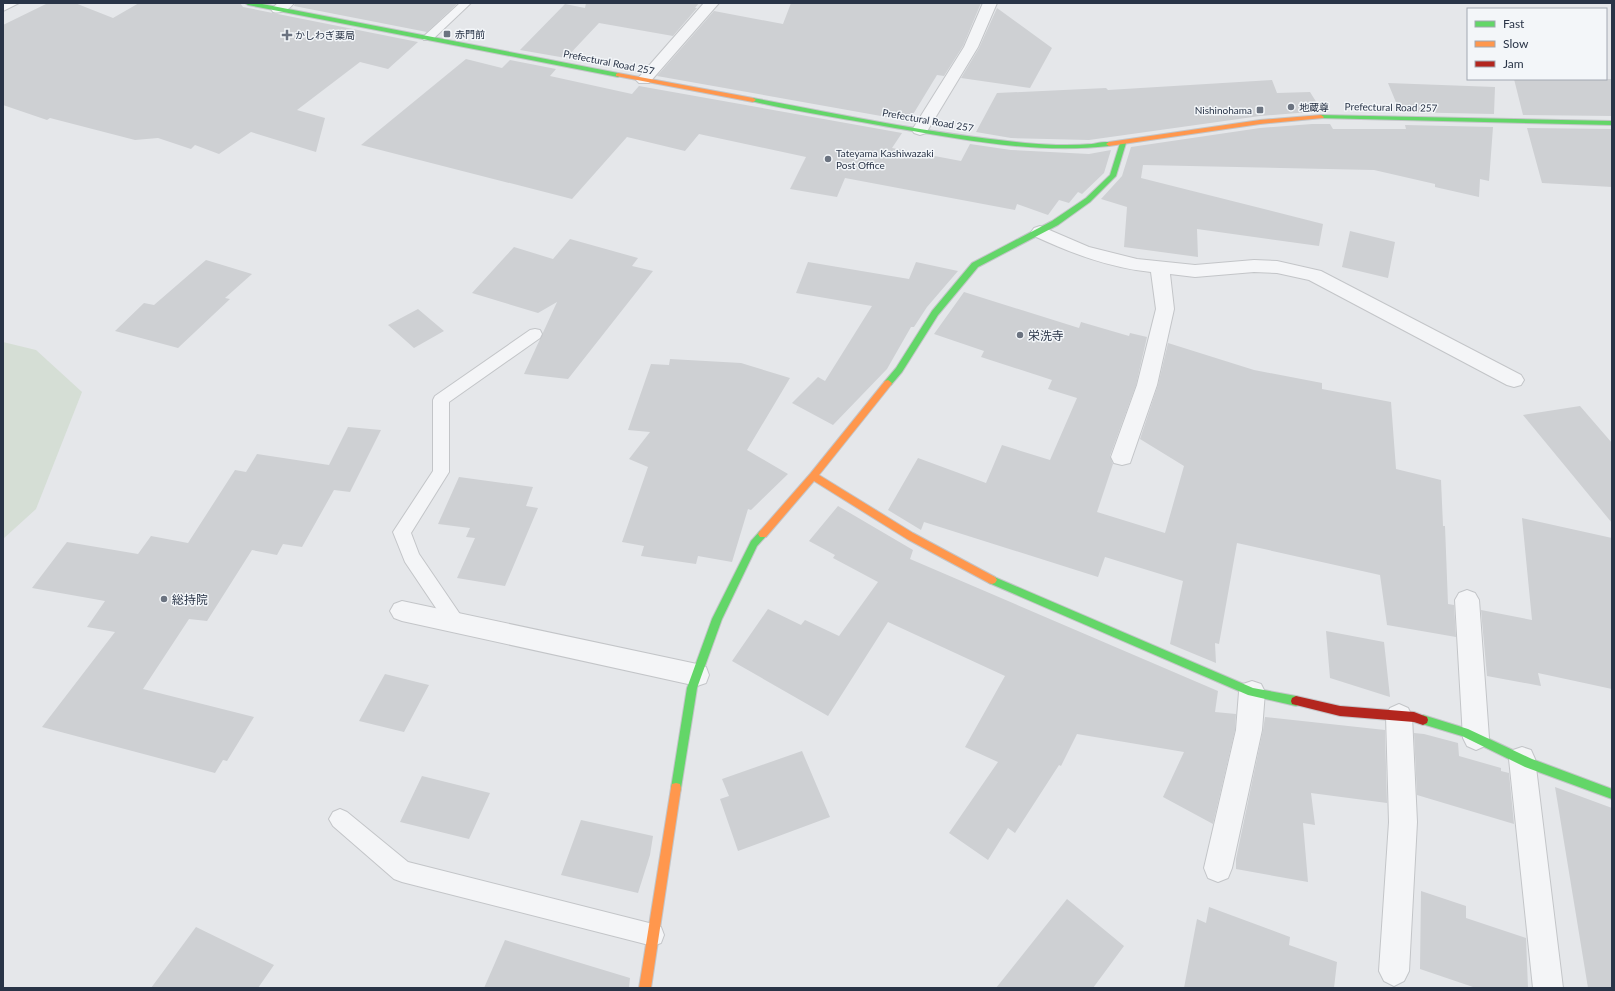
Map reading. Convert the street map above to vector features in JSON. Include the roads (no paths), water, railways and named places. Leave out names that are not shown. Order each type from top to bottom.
[{"type":"main road","name":"Prefectural Road 257","points":[[248,3],[283,6],[428,38],[644,80],[920,130],[1011,144],[1089,147],[1252,123],[1312,117],[1612,123]]},
{"type":"main road","points":[[644,988],[654,935],[692,688],[717,619],[754,544],[814,476],[895,375],[935,313],[975,265],[1040,232],[1088,200],[1113,176],[1123,143]]},
{"type":"main road","points":[[814,476],[910,536],[986,578],[1252,692],[1340,711],[1414,717],[1464,732],[1522,760],[1582,784],[1612,794]]},
{"type":"street","points":[[644,80],[712,3]]},
{"type":"street","points":[[920,130],[971,47],[990,3]]},
{"type":"street","points":[[1040,232],[1083,251],[1137,265],[1195,271],[1254,266],[1277,267],[1314,275],[1514,380]]},
{"type":"street","points":[[1122,457],[1147,385],[1165,309],[1160,267]]},
{"type":"street","points":[[1468,600],[1476,738]]},
{"type":"street","points":[[402,611],[697,675]]},
{"type":"street","points":[[1218,868],[1249,730],[1252,692]]},
{"type":"street","points":[[1394,971],[1403,822],[1399,716]]},
{"type":"street","points":[[1522,760],[1548,988]]},
{"type":"lane","points":[[3,8],[14,3]]},
{"type":"lane","points":[[428,38],[466,3]]},
{"type":"lane","points":[[457,623],[411,556],[402,532],[441,472],[441,400],[535,334]]},
{"type":"lane","points":[[340,819],[402,871],[654,935]]},
{"type":"place","name":"赤門前","points":[[447,34]]},
{"type":"place","name":"かしわぎ薬局","points":[[287,35]]},
{"type":"place","name":"地蔵尊","points":[[1291,107]]},
{"type":"place","name":"Nishinohama","points":[[1260,110]]},
{"type":"place","name":"Tateyama Kashiwazaki Post Office","points":[[828,159]]},
{"type":"place","name":"栄洗寺","points":[[1020,335]]},
{"type":"place","name":"総持院","points":[[164,599]]}]
